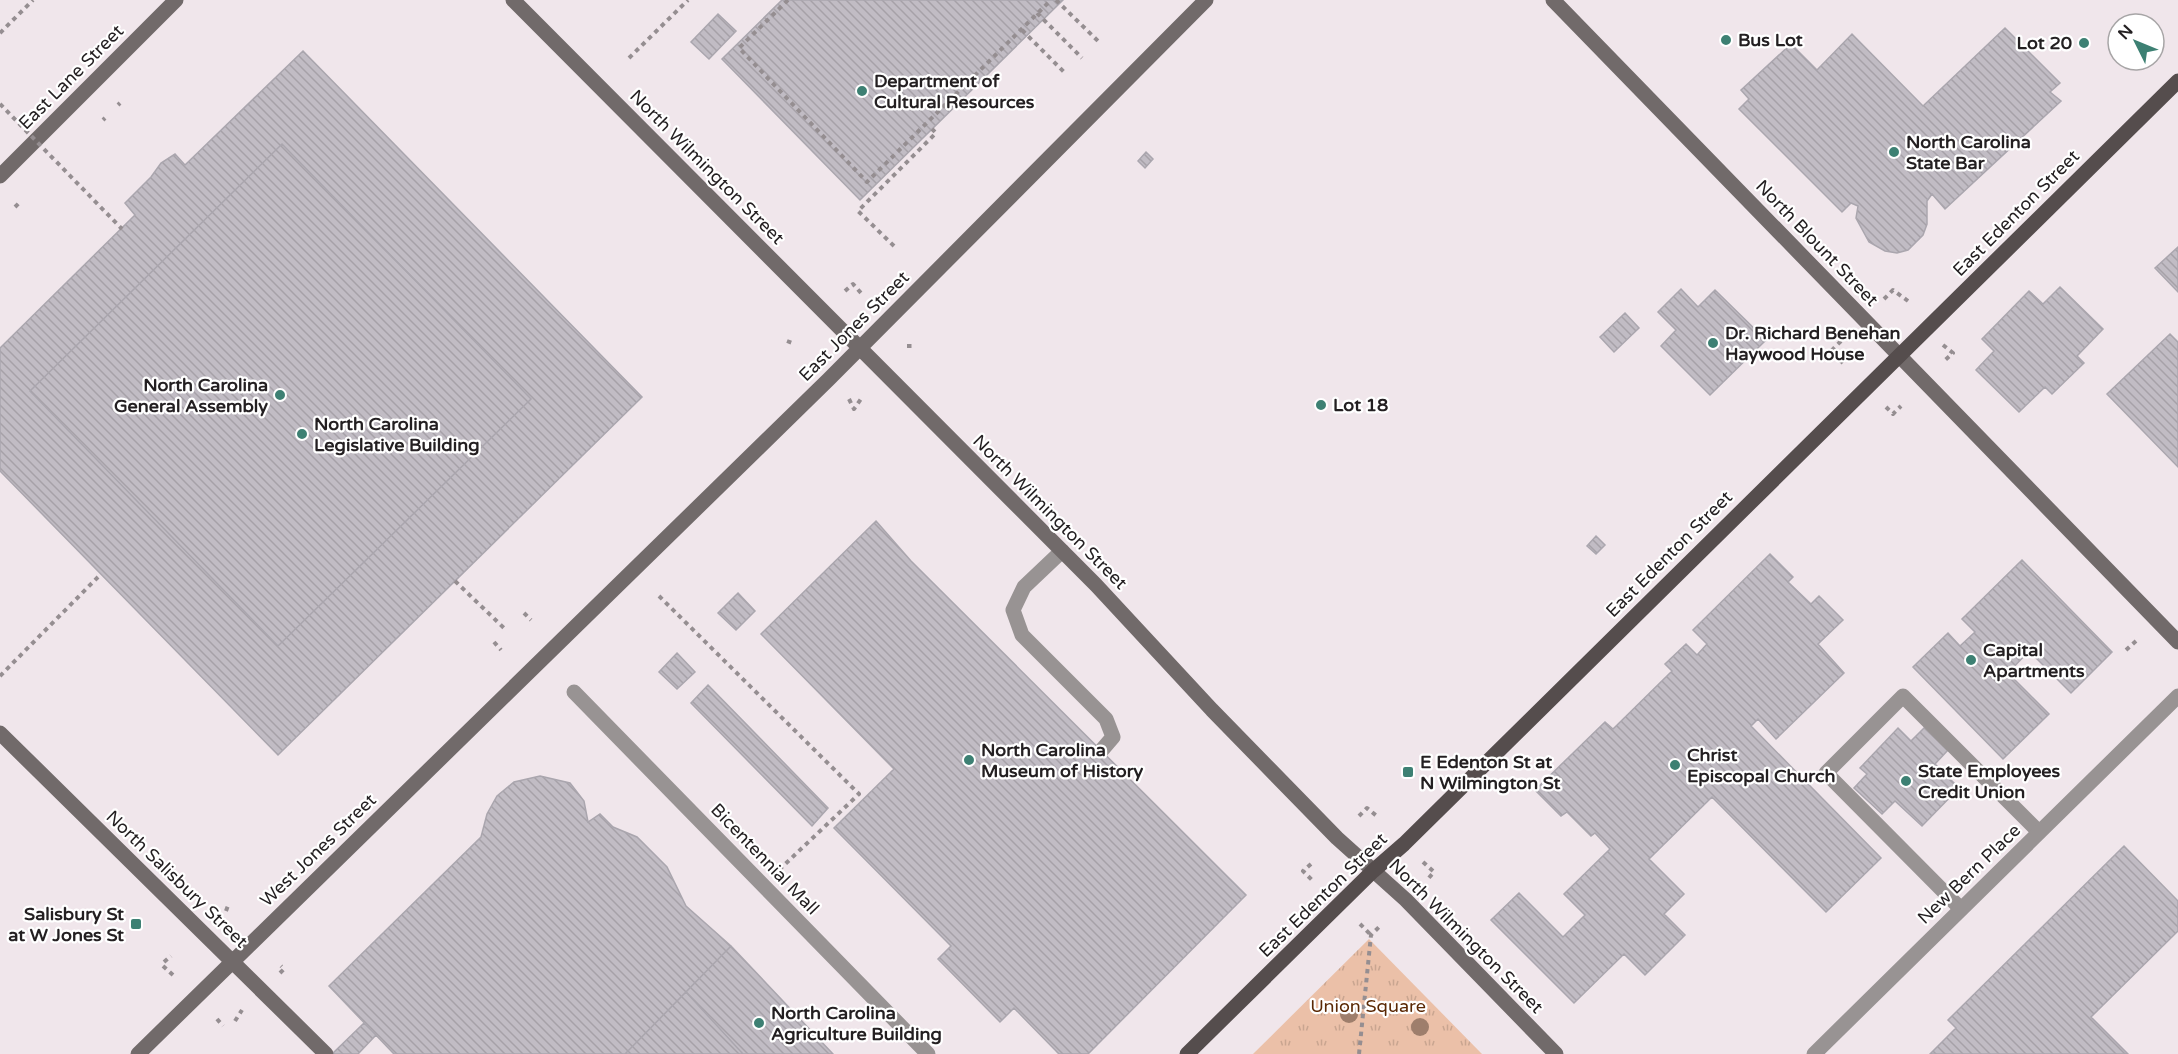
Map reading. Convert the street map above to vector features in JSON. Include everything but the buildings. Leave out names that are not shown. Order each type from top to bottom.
[{"type":"main road","name":"East Lane Street","points":[[0,176],[177,0]]},
{"type":"main road","name":"North Wilmington Street","points":[[513,0],[1062,551],[1292,792],[1406,900],[1556,1054]]},
{"type":"main road","name":"East Jones Street","points":[[526,675],[861,349],[1206,0]]},
{"type":"main road","name":"North Blount Street","points":[[1553,0],[2178,642]]},
{"type":"main road","name":"East Edenton Street","points":[[1187,1054],[1373,870],[1404,844],[2178,81]]},
{"type":"main road","name":"West Jones Street","points":[[138,1054],[526,675]]},
{"type":"main road","name":"North Salisbury Street","points":[[0,733],[326,1054]]},
{"type":"street","points":[[1062,551],[1024,587],[1013,610],[1022,635],[1106,719],[1113,737],[1101,751]]},
{"type":"street","name":"Bicentennial Mall","points":[[574,692],[928,1054]]},
{"type":"street","points":[[1961,909],[1826,773],[1903,696],[2039,832]]},
{"type":"street","name":"New Bern Place","points":[[1814,1054],[2178,696]]},
{"type":"path","points":[[0,33],[33,0]]},
{"type":"path","points":[[629,58],[688,0]]},
{"type":"path","points":[[788,0],[739,48],[867,182],[1051,0]]},
{"type":"path","points":[[1056,0],[1098,42]]},
{"type":"path","points":[[1037,14],[1082,58]]},
{"type":"path","points":[[1022,30],[1066,74]]},
{"type":"path","points":[[0,104],[122,229]]},
{"type":"path","points":[[894,246],[858,211],[936,133],[932,129]]},
{"type":"path","points":[[845,291],[853,284],[861,293]]},
{"type":"path","points":[[1884,299],[1893,290],[1908,301]]},
{"type":"path","points":[[786,341],[795,344]]},
{"type":"path","points":[[1840,341],[1831,351],[1843,363]]},
{"type":"path","points":[[1942,345],[1953,353],[1945,360]]},
{"type":"path","points":[[907,346],[914,346]]},
{"type":"path","points":[[849,399],[855,409],[861,399]]},
{"type":"path","points":[[1886,407],[1893,414],[1901,406]]},
{"type":"path","points":[[0,676],[98,577]]},
{"type":"path","points":[[455,581],[506,630]]},
{"type":"path","points":[[659,596],[859,794],[763,885]]},
{"type":"path","points":[[524,613],[531,620]]},
{"type":"path","points":[[2126,650],[2136,641]]},
{"type":"path","points":[[494,642],[501,650]]},
{"type":"path","points":[[1359,816],[1367,808],[1378,817]]},
{"type":"path","points":[[1423,862],[1434,872],[1426,881]]},
{"type":"path","points":[[1311,864],[1303,871],[1312,880]]},
{"type":"path","points":[[226,911],[229,903]]},
{"type":"path","points":[[1360,924],[1371,935]]},
{"type":"path","points":[[1359,1054],[1371,935],[1380,926]]},
{"type":"path","points":[[171,956],[164,964],[174,976]]},
{"type":"path","points":[[280,966],[284,969],[280,973]]},
{"type":"path","points":[[235,1021],[242,1010]]},
{"type":"path","points":[[217,1019],[224,1026]]},
{"type":"green space","name":"Union Square","points":[[1369,939],[1482,1054],[1253,1054]]},
{"type":"place","name":"Bus Lot","points":[[1726,40]]},
{"type":"place","name":"Lot 20","points":[[2084,43]]},
{"type":"place","name":"Department of Cultural Resources","points":[[862,91]]},
{"type":"place","name":"North Carolina State Bar","points":[[1894,152]]},
{"type":"place","name":"Dr. Richard Benehan Haywood House","points":[[1713,343]]},
{"type":"place","name":"North Carolina General Assembly","points":[[280,395]]},
{"type":"place","name":"Lot 18","points":[[1321,405]]},
{"type":"place","name":"North Carolina Legislative Building","points":[[302,434]]},
{"type":"place","name":"Capital Apartments","points":[[1971,660]]},
{"type":"place","name":"North Carolina Museum of History","points":[[969,760]]},
{"type":"place","name":"Christ Episcopal Church","points":[[1675,765]]},
{"type":"place","name":"E Edenton St at N Wilmington St","points":[[1408,772]]},
{"type":"place","name":"State Employees Credit Union","points":[[1906,781]]},
{"type":"place","name":"Salisbury St at W Jones St","points":[[136,924]]},
{"type":"place","name":"North Carolina Agriculture Building","points":[[759,1023]]}]
